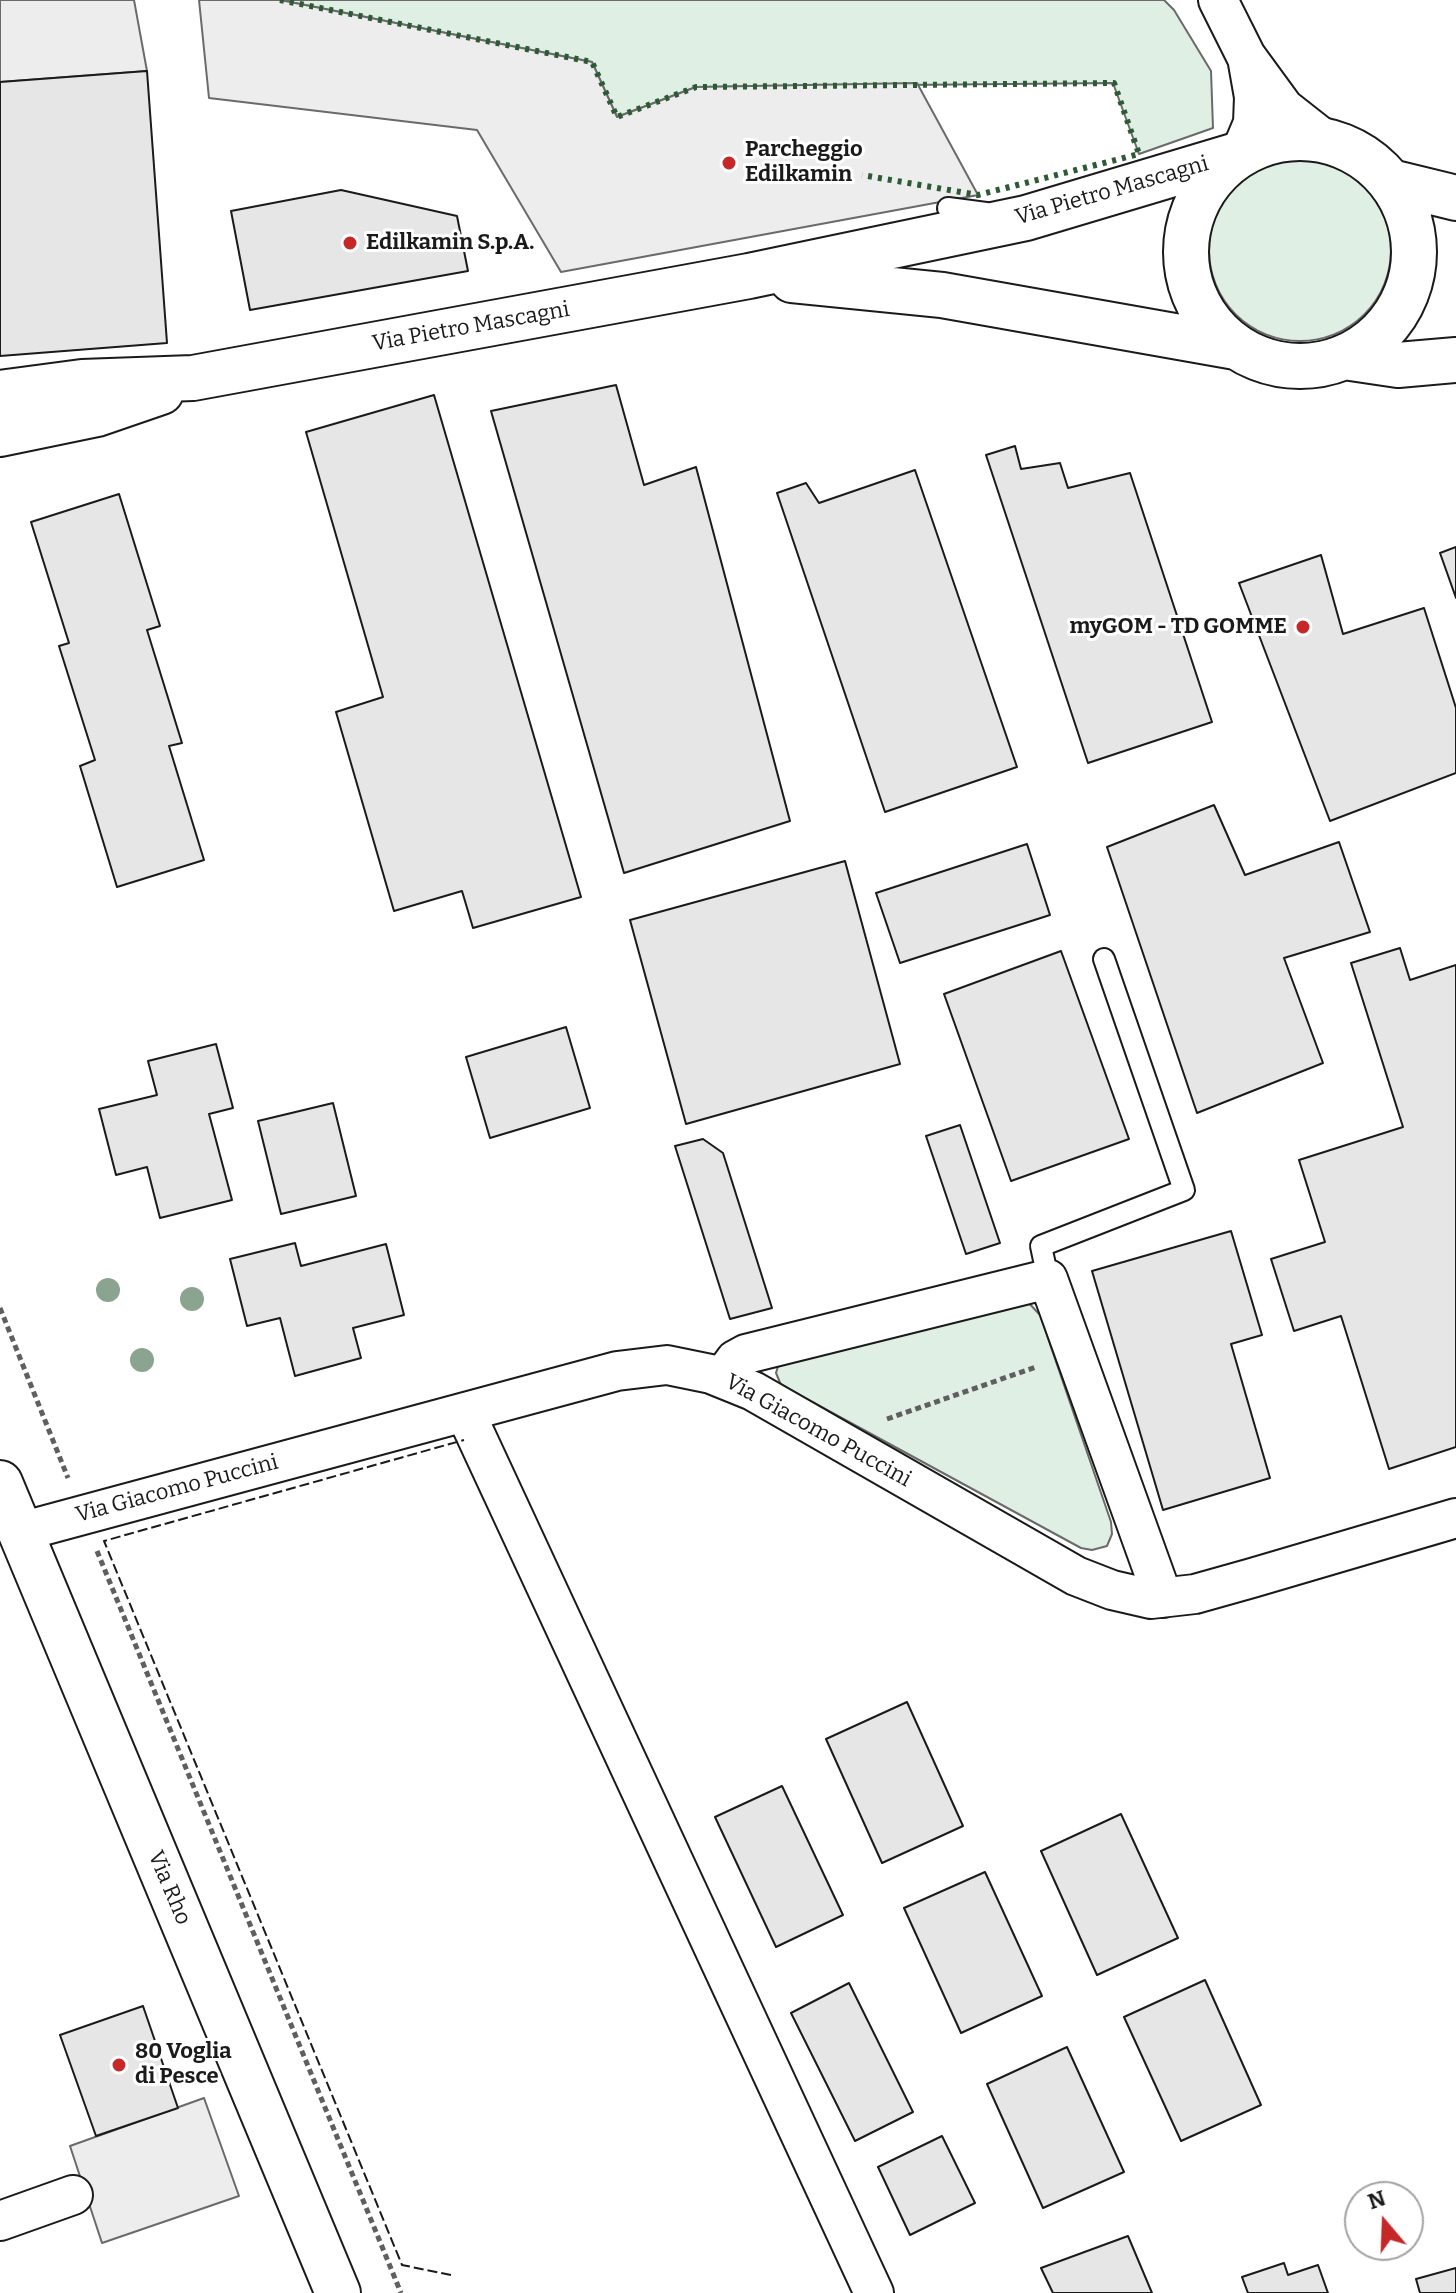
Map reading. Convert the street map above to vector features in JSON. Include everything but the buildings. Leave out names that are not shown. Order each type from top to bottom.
[{"type":"main road","points":[[1296,137],[1326,141],[1371,162],[1391,182],[1406,210],[1414,244],[1410,279],[1397,312],[1382,330],[1344,357],[1307,366],[1270,363],[1236,347],[1208,321],[1191,287],[1185,250],[1192,213],[1211,180],[1240,154],[1267,142],[1296,137]]},
{"type":"main road","name":"Via Pietro Mascagni","points":[[0,393],[82,382],[193,378],[749,276],[1026,218],[1240,154]]},
{"type":"main road","points":[[1391,182],[1456,198]]},
{"type":"main road","name":"Via Pietro Mascagni","points":[[749,276],[942,295],[1236,347]]},
{"type":"main road","points":[[1344,357],[1398,365],[1456,360]]},
{"type":"main road","name":"Via Pietro Mascagni","points":[[0,434],[97,414],[193,378]]},
{"type":"main road","name":"Via Rho","points":[[0,1483],[338,2293]]},
{"type":"street","points":[[1218,0],[1246,56],[1284,108],[1326,141]]},
{"type":"street","points":[[1240,154],[1253,123],[1254,97],[1246,56]]},
{"type":"street","points":[[716,1376],[746,1354],[1048,1279],[1163,1598]]},
{"type":"street","name":"Via Giacomo Puccini","points":[[20,1532],[617,1371],[667,1365],[716,1376],[753,1391],[1076,1576],[1112,1590],[1163,1598],[1252,1578],[1456,1518]]},
{"type":"street","points":[[465,1412],[874,2293]]},
{"type":"street","points":[[0,2221],[73,2195]]},
{"type":"lane","points":[[948,208],[1026,218]]},
{"type":"lane","points":[[1048,1279],[1041,1246],[1184,1190],[1104,959]]},
{"type":"path","points":[[0,1308],[401,2293]]},
{"type":"path","points":[[858,1451],[868,1433],[886,1420],[1075,1353]]},
{"type":"green space","points":[[280,0],[1164,0],[1174,10],[1211,71],[1213,128],[1139,154],[1113,83],[696,87],[617,117],[592,62]]},
{"type":"green space","points":[[1300,159],[1335,166],[1364,186],[1384,215],[1391,250],[1384,285],[1364,314],[1335,334],[1300,341],[1265,334],[1236,314],[1216,285],[1209,250],[1216,215],[1236,186],[1265,166]]},
{"type":"green space","points":[[1026,1300],[1040,1315],[1111,1522],[1112,1534],[1107,1546],[1092,1550],[1081,1548],[781,1385],[776,1373],[779,1363]]},
{"type":"shaded area","points":[[0,0],[134,0],[147,71],[0,82]]},
{"type":"shaded area","name":"Parcheggio Edilkamin","points":[[199,0],[280,0],[592,62],[617,117],[696,87],[917,83],[978,195],[561,272],[477,130],[209,98]]},
{"type":"shaded area","points":[[204,2098],[239,2196],[102,2243],[70,2146]]},
{"type":"hedge","points":[[280,0],[592,62],[617,117],[696,87],[1114,83],[1139,154],[978,195],[862,175]]},
{"type":"fence","points":[[451,2275],[402,2265],[104,1541],[464,1440]]},
{"type":"place","name":"Parcheggio Edilkamin","points":[[729,163]]},
{"type":"place","name":"Edilkamin S.p.A.","points":[[350,243]]},
{"type":"place","name":"myGOM - TD GOMME","points":[[1303,627]]},
{"type":"place","name":"80 Voglia di Pesce","points":[[119,2065]]}]
